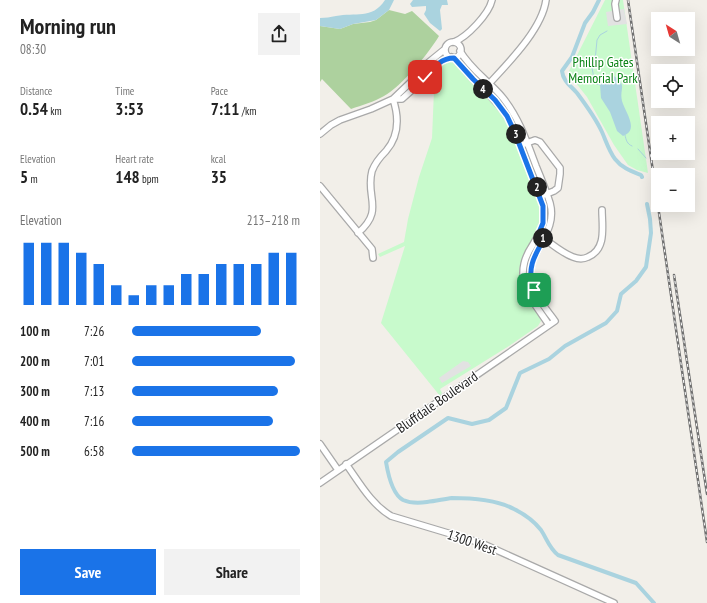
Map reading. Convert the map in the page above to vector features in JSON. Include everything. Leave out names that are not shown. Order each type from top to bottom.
[{"type":"street","points":[[320,134],[340,120],[393,99],[429,62],[445,49],[448,44],[465,36],[488,11],[492,0]]},
{"type":"street","points":[[484,90],[536,28],[544,12],[546,0]]},
{"type":"street","points":[[616,0],[617,18]]},
{"type":"street","points":[[393,99],[402,99],[421,82],[434,66],[458,55],[465,36]]},
{"type":"street","points":[[454,42],[458,44],[472,68],[500,95],[511,109],[520,126],[547,194],[551,208],[549,228],[544,239]]},
{"type":"street","points":[[445,49],[447,55],[452,58],[495,100],[502,110],[511,124],[540,196],[544,214],[542,227],[524,261],[523,280],[530,298],[549,325]]},
{"type":"street","points":[[358,233],[367,225],[371,217],[373,204],[371,180],[374,168],[378,160],[390,146],[395,134],[397,118],[393,99]]},
{"type":"street","points":[[520,145],[535,140],[540,142],[559,166],[560,172],[558,187],[556,190],[540,196]]},
{"type":"street","points":[[320,186],[372,249],[374,258]]},
{"type":"street","points":[[538,235],[572,257],[580,259],[589,257],[596,252],[601,243],[602,210]]},
{"type":"street","name":"Bluffdale Boulevard","points":[[320,483],[555,321],[536,294],[530,279],[532,261],[544,239]]},
{"type":"street","points":[[320,444],[338,470]]},
{"type":"street","name":"1300 West","points":[[346,464],[378,507],[391,516],[481,543],[614,603]]},
{"type":"green space","name":"Phillip Gates Memorial Park","points":[[605,0],[623,0],[648,173],[637,170],[628,165],[614,145],[587,97],[568,73]]},
{"type":"green space","points":[[389,10],[405,14],[412,11],[439,36],[414,69],[391,92],[376,100],[351,109],[322,79],[320,82],[320,26],[340,29],[353,24],[376,20]]},
{"type":"green space","points":[[448,61],[456,64],[499,111],[512,135],[538,201],[541,211],[539,225],[536,234],[523,256],[519,275],[523,292],[541,321],[538,326],[509,346],[440,389],[442,393],[440,396],[381,323],[405,246],[380,257],[378,254],[404,242],[408,219],[419,177],[432,138],[434,90],[425,81],[439,65]]},
{"type":"shaded area","points":[[624,9],[627,24],[608,26],[606,12]]},
{"type":"shaded area","points":[[463,361],[468,362],[471,366],[442,383],[439,378]]},
{"type":"water","points":[[385,0],[394,0],[389,10],[376,20],[353,24],[340,29],[320,26],[320,18],[369,13],[380,6]]},
{"type":"water","points":[[413,0],[447,0],[448,5],[442,5],[440,10],[442,29],[440,31],[430,23],[424,14],[426,6],[412,7],[410,4]]},
{"type":"water","points":[[614,76],[621,82],[621,97],[631,125],[628,133],[623,136],[617,131],[610,112],[601,98],[600,85],[606,79]]},
{"type":"waterway","points":[[599,0],[585,23],[572,57],[562,71],[566,81],[577,93],[594,117],[615,159],[624,167],[641,175],[642,177]]},
{"type":"waterway","points":[[600,85],[595,83],[592,68],[595,61],[597,40],[600,35],[607,31]]},
{"type":"waterway","points":[[625,135],[627,142],[632,146]]},
{"type":"waterway","points":[[638,149],[646,158]]},
{"type":"waterway","points":[[647,204],[651,233],[646,267],[636,281],[621,294],[617,311],[606,323],[565,346],[549,359],[520,373],[506,408],[489,420],[472,424],[448,418],[398,452],[386,462],[393,489],[403,500],[421,503],[452,498],[468,498],[500,503],[529,518],[541,530],[552,549],[558,555],[636,583],[654,603]]},
{"type":"railway","points":[[628,0],[707,542]]},
{"type":"railway","points":[[674,275],[707,494]]},
{"type":"route","points":[[425,77],[438,63],[451,57],[454,58],[473,79],[491,95],[511,124],[540,196],[544,210],[543,223],[538,235],[544,239],[534,256],[530,270],[530,279],[534,290]]}]
